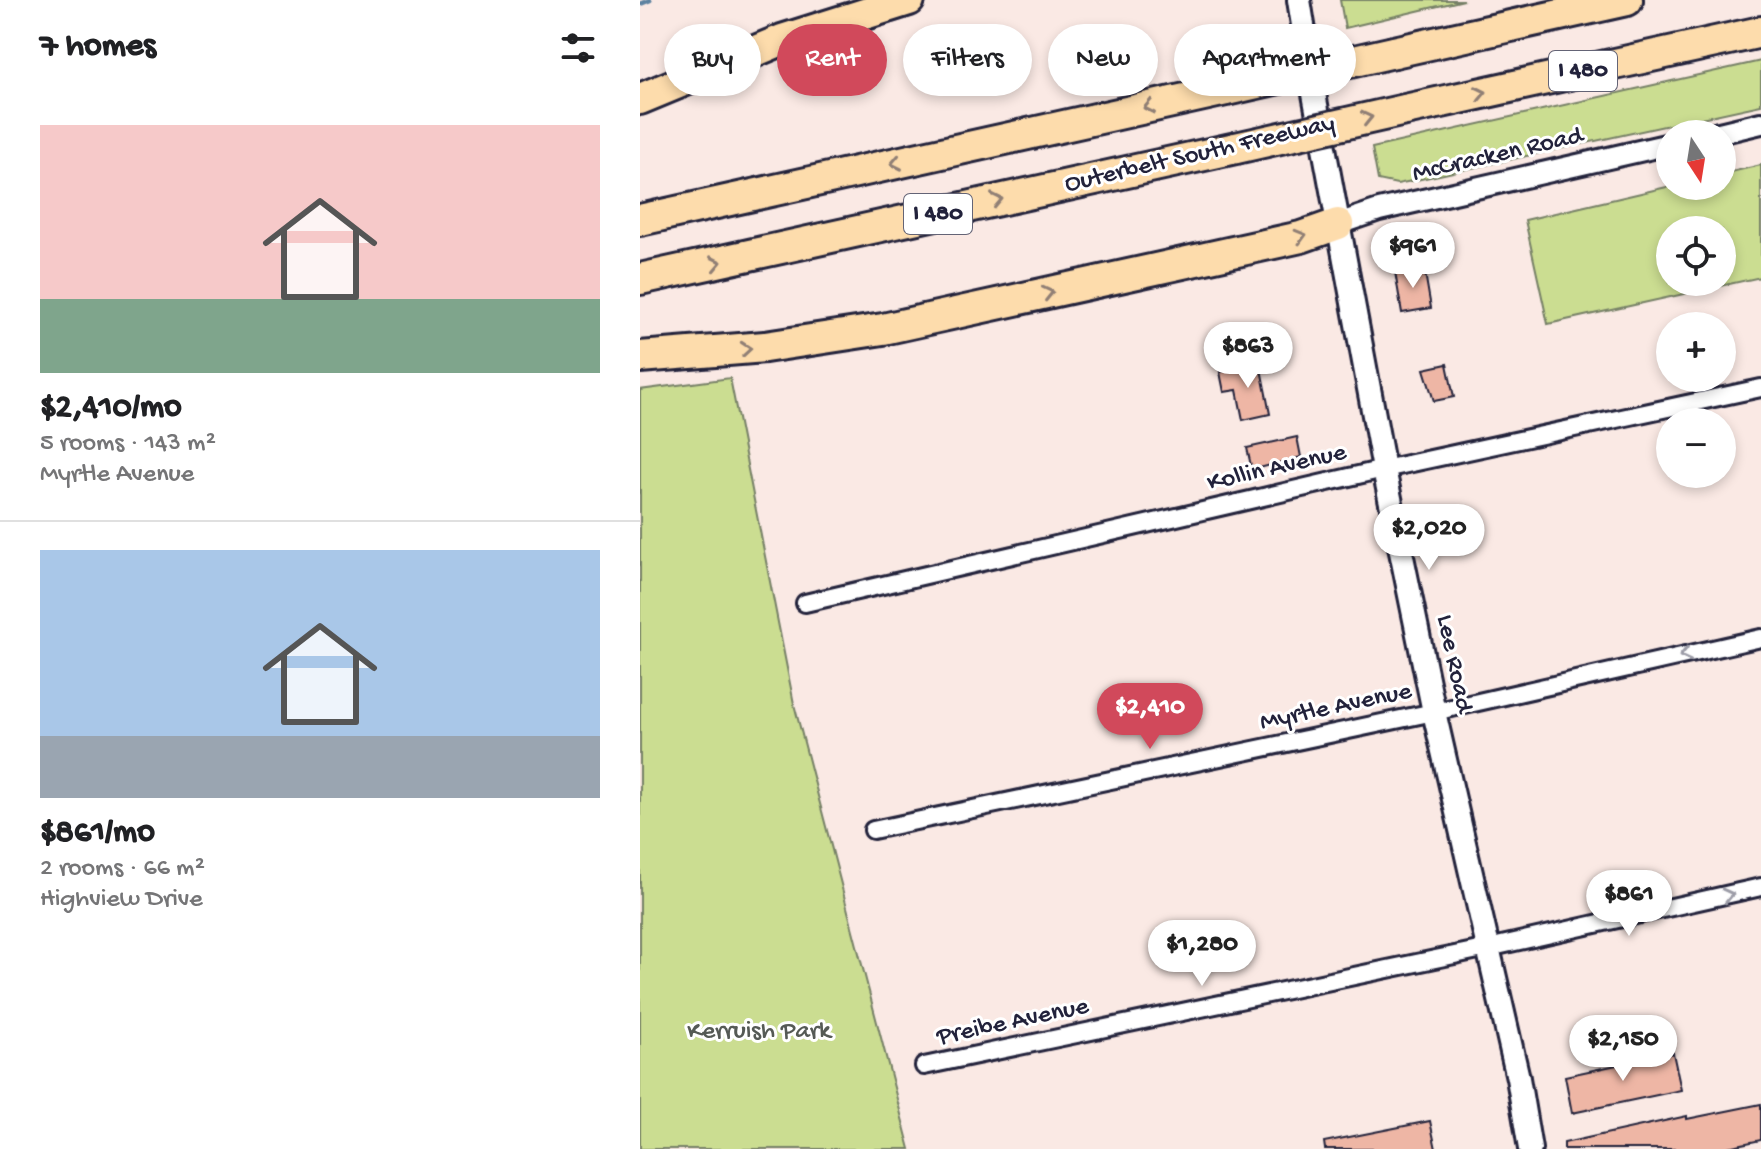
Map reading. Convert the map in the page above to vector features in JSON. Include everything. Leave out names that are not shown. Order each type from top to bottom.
[{"type":"highway","points":[[640,99],[782,40],[909,0]]},
{"type":"highway","name":"I 480","points":[[640,220],[1627,0]]},
{"type":"highway","name":"Outerbelt South Freeway","points":[[640,279],[1761,32]]},
{"type":"highway","points":[[640,357],[765,347],[883,329],[1301,237],[1338,224]]},
{"type":"main road","name":"Lee Road","points":[[1299,0],[1384,469],[1434,712],[1518,1078],[1530,1149]]},
{"type":"street","points":[[1736,129],[1761,123]]},
{"type":"street","name":"McCracken Road","points":[[1338,224],[1379,210],[1656,147]]},
{"type":"street","name":"Kollin Avenue","points":[[805,603],[1384,469],[1761,388]]},
{"type":"street","name":"Myrtle Avenue","points":[[873,830],[1434,712],[1761,638]]},
{"type":"street","name":"Preibe Avenue","points":[[924,1066],[1488,948],[1761,887]]},
{"type":"green space","points":[[1340,0],[1464,0],[1356,25],[1344,24]]},
{"type":"green space","points":[[1761,61],[1761,105],[1692,120],[1656,120],[1656,128],[1397,184],[1378,180],[1372,148]]},
{"type":"green space","points":[[1761,165],[1761,277],[1736,283],[1736,216],[1656,216],[1656,296],[1675,296],[1548,324],[1525,220],[1656,189],[1656,200],[1736,200],[1736,171]]},
{"type":"green space","name":"Kerruish Park","points":[[730,378],[794,704],[910,1149],[640,1149],[640,390]]},
{"type":"building","points":[[1424,267],[1431,308],[1402,313],[1395,272]]},
{"type":"building","points":[[1260,364],[1270,414],[1243,420],[1237,390],[1224,392],[1220,372]]},
{"type":"building","points":[[1447,364],[1454,397],[1434,401],[1424,369]]},
{"type":"building","points":[[1297,437],[1301,457],[1252,470],[1247,448]]},
{"type":"building","points":[[1673,1053],[1681,1090],[1572,1113],[1565,1076]]},
{"type":"building","points":[[1761,1104],[1761,1140],[1718,1149],[1564,1149],[1564,1143],[1687,1116],[1687,1119]]},
{"type":"building","points":[[1430,1121],[1436,1149],[1325,1149],[1324,1142]]},
{"type":"waterway","points":[[640,4],[650,0]]}]
